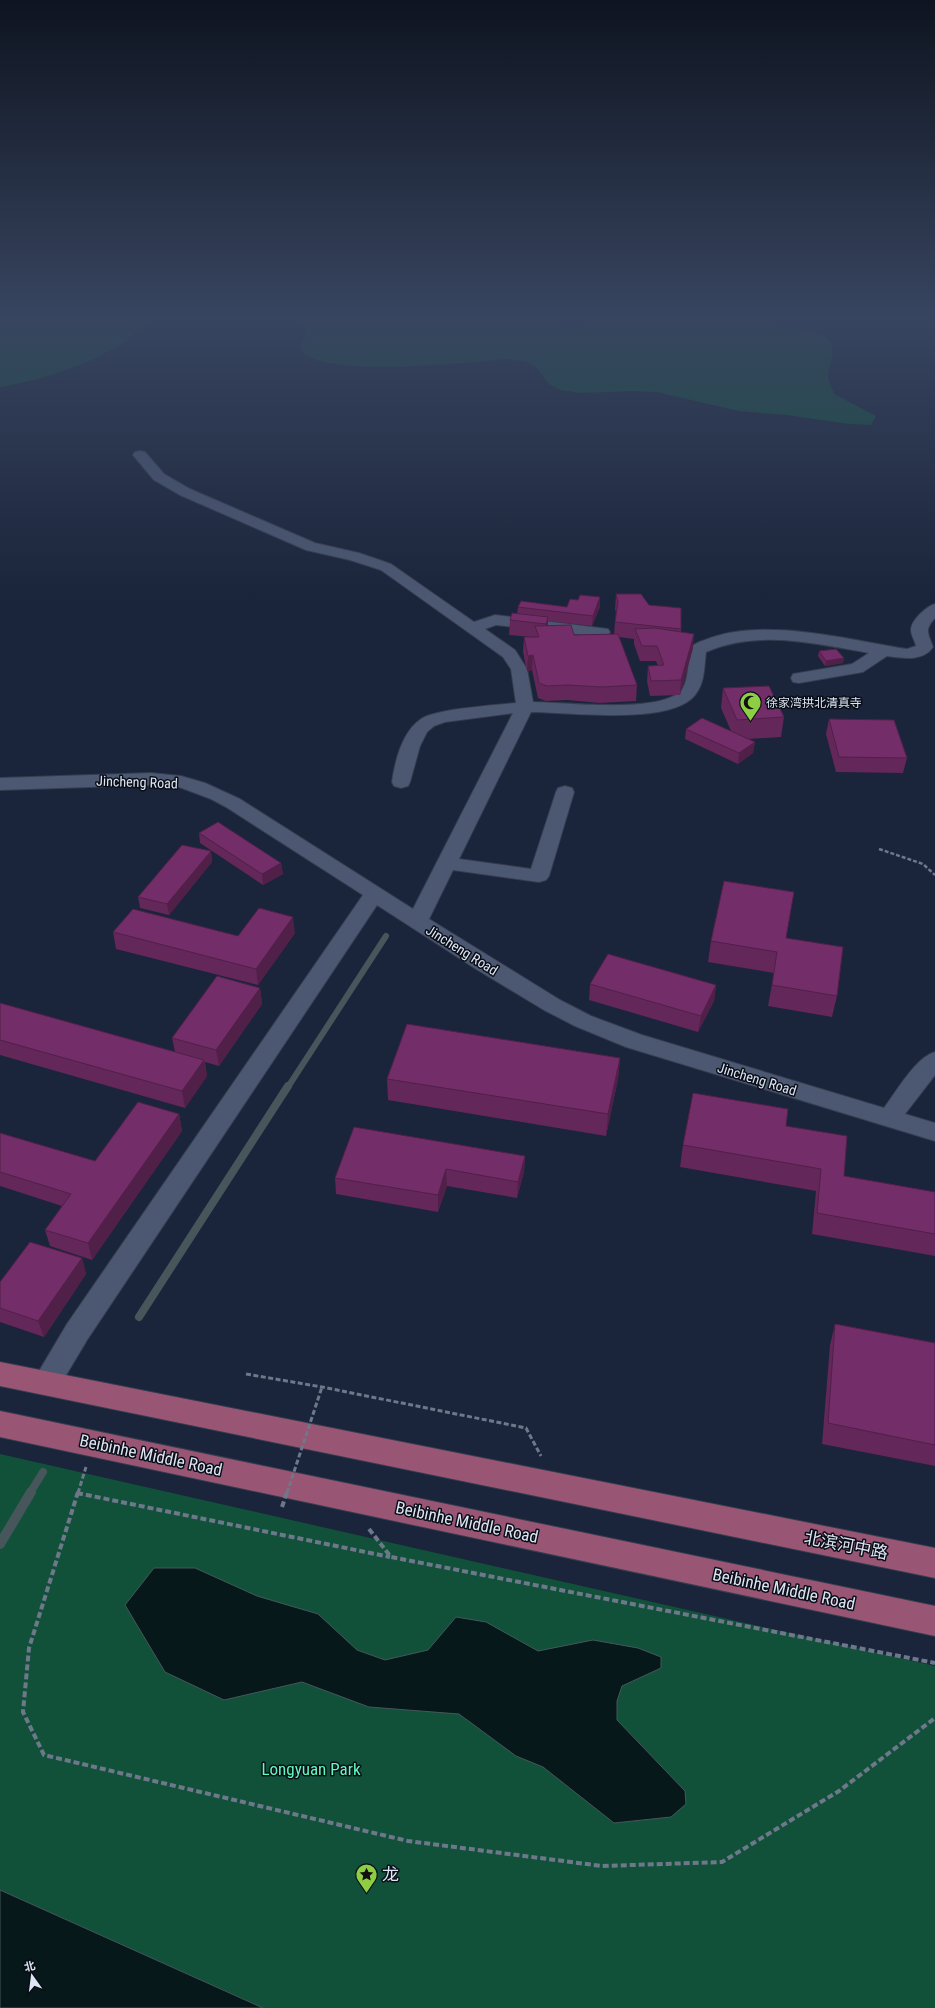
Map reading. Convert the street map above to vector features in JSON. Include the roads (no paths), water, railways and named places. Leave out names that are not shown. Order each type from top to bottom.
[{"type":"main road","points":[[0,1374],[756,1528],[935,1551]]},
{"type":"main road","name":"Beibinhe Middle Road","points":[[0,1424],[935,1621]]},
{"type":"main road","name":"北滨河中路","points":[[756,1528],[935,1563]]},
{"type":"street","points":[[140,455],[159,477],[185,492],[312,547],[354,556],[386,567],[509,654],[518,669],[525,707],[417,922]]},
{"type":"street","points":[[401,782],[403,767],[416,735],[434,719],[525,707],[622,710],[647,708],[675,701],[686,695],[692,686],[698,649],[709,642],[751,634],[787,636],[907,654],[919,652],[925,648],[920,631],[920,625],[935,609]]},
{"type":"street","points":[[473,628],[495,620],[602,632]]},
{"type":"street","points":[[799,678],[858,668],[884,651]]},
{"type":"street","name":"Jincheng Road","points":[[0,784],[151,779],[187,784],[218,795],[417,922],[552,1005],[608,1032],[935,1132]]},
{"type":"street","points":[[447,863],[539,876],[565,792]]},
{"type":"street","points":[[46,1383],[77,1332],[374,894]]},
{"type":"street","points":[[889,1118],[914,1084],[935,1060]]},
{"type":"waterway","points":[[288,1087],[386,936]]},
{"type":"waterway","points":[[139,1317],[288,1086]]},
{"type":"waterway","points":[[30,1493],[43,1472]]},
{"type":"waterway","points":[[0,1544],[31,1492]]},
{"type":"place","name":"徐家湾拱北清真寺","points":[[751,722]]},
{"type":"place","name":"龙","points":[[366,1894]]},
{"type":"park label","name":"Longyuan Park","points":[[311,1769]]}]
